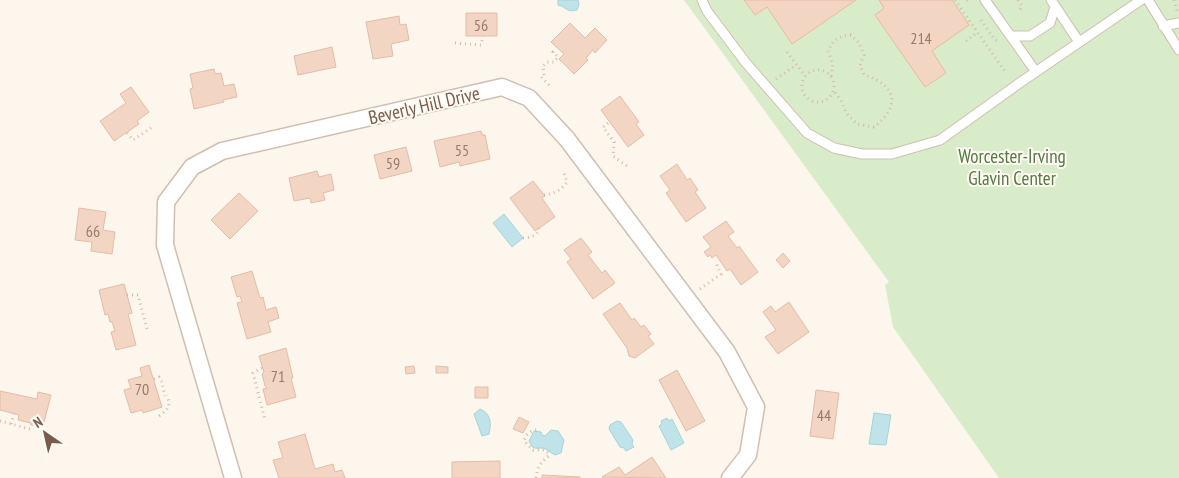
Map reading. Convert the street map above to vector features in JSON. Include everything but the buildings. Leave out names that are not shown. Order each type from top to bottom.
[{"type":"street","name":"Beverly Hill Drive","points":[[233,478],[165,245],[166,202],[192,167],[222,151],[502,87],[529,98],[567,139],[727,352],[756,407],[748,455],[730,478]]},
{"type":"lane","points":[[702,0],[746,64],[807,133],[834,148],[862,154],[892,154],[940,140],[1141,0]]},
{"type":"lane","points":[[985,0],[1036,72]]},
{"type":"lane","points":[[1148,0],[1179,50]]},
{"type":"lane","points":[[1011,36],[1030,36],[1050,23],[1053,4]]},
{"type":"lane","points":[[1053,4],[1080,42]]},
{"type":"lane","points":[[1163,26],[1179,23]]},
{"type":"path","points":[[955,0],[1006,74]]},
{"type":"path","points":[[1018,0],[1022,6],[1020,10]]},
{"type":"path","points":[[966,41],[977,32]]},
{"type":"path","points":[[831,76],[818,69],[808,72],[802,81],[803,92],[810,100],[821,102],[831,96],[835,86],[831,76],[833,64],[828,51],[832,42],[841,36],[850,35],[860,43],[864,55],[860,65],[864,75],[878,79],[887,88],[892,98],[892,106],[884,119],[874,127],[857,124],[847,114],[834,91]]},
{"type":"path","points":[[455,43],[481,46],[483,36]]},
{"type":"path","points":[[549,85],[541,77],[544,75],[543,66],[547,62],[554,62],[558,57],[553,52],[556,49]]},
{"type":"path","points":[[787,52],[805,76]]},
{"type":"path","points":[[775,79],[796,65]]},
{"type":"path","points":[[608,123],[603,126],[614,142],[613,156],[627,166]]},
{"type":"path","points":[[127,133],[132,140],[151,128]]},
{"type":"path","points":[[544,195],[563,188],[567,182],[563,170]]},
{"type":"path","points":[[523,238],[530,238],[536,235],[539,228]]},
{"type":"path","points":[[700,290],[721,274],[715,261]]},
{"type":"path","points":[[127,296],[138,295],[147,330]]},
{"type":"path","points":[[262,368],[253,373],[265,420]]},
{"type":"path","points":[[154,380],[159,377],[170,404],[169,408],[159,416]]},
{"type":"path","points":[[11,424],[14,414]]},
{"type":"path","points":[[0,421],[30,429],[32,424]]},
{"type":"path","points":[[536,478],[541,461],[549,456],[548,452],[533,450],[524,441],[526,435],[531,431],[538,430]]},
{"type":"green space","name":"Worcester-Irving Glavin Center","points":[[684,0],[1179,0],[1179,478],[999,478],[893,327],[885,285],[889,282]]},
{"type":"water","points":[[558,0],[578,0],[577,10],[569,10],[558,5]]},
{"type":"water","points":[[504,214],[523,238],[512,247],[493,223]]},
{"type":"water","points":[[480,409],[487,414],[490,423],[489,434],[482,436],[474,414]]},
{"type":"water","points":[[874,413],[891,415],[886,445],[869,444]]},
{"type":"water","points":[[667,418],[669,421],[672,419],[684,443],[671,450],[659,426],[662,424],[661,421]]},
{"type":"water","points":[[617,421],[621,422],[633,440],[632,444],[634,447],[626,451],[620,447],[609,429],[610,425]]},
{"type":"water","points":[[551,430],[558,431],[564,440],[561,453],[555,455],[543,448],[533,447],[529,441],[534,431],[541,432],[545,436]]}]
